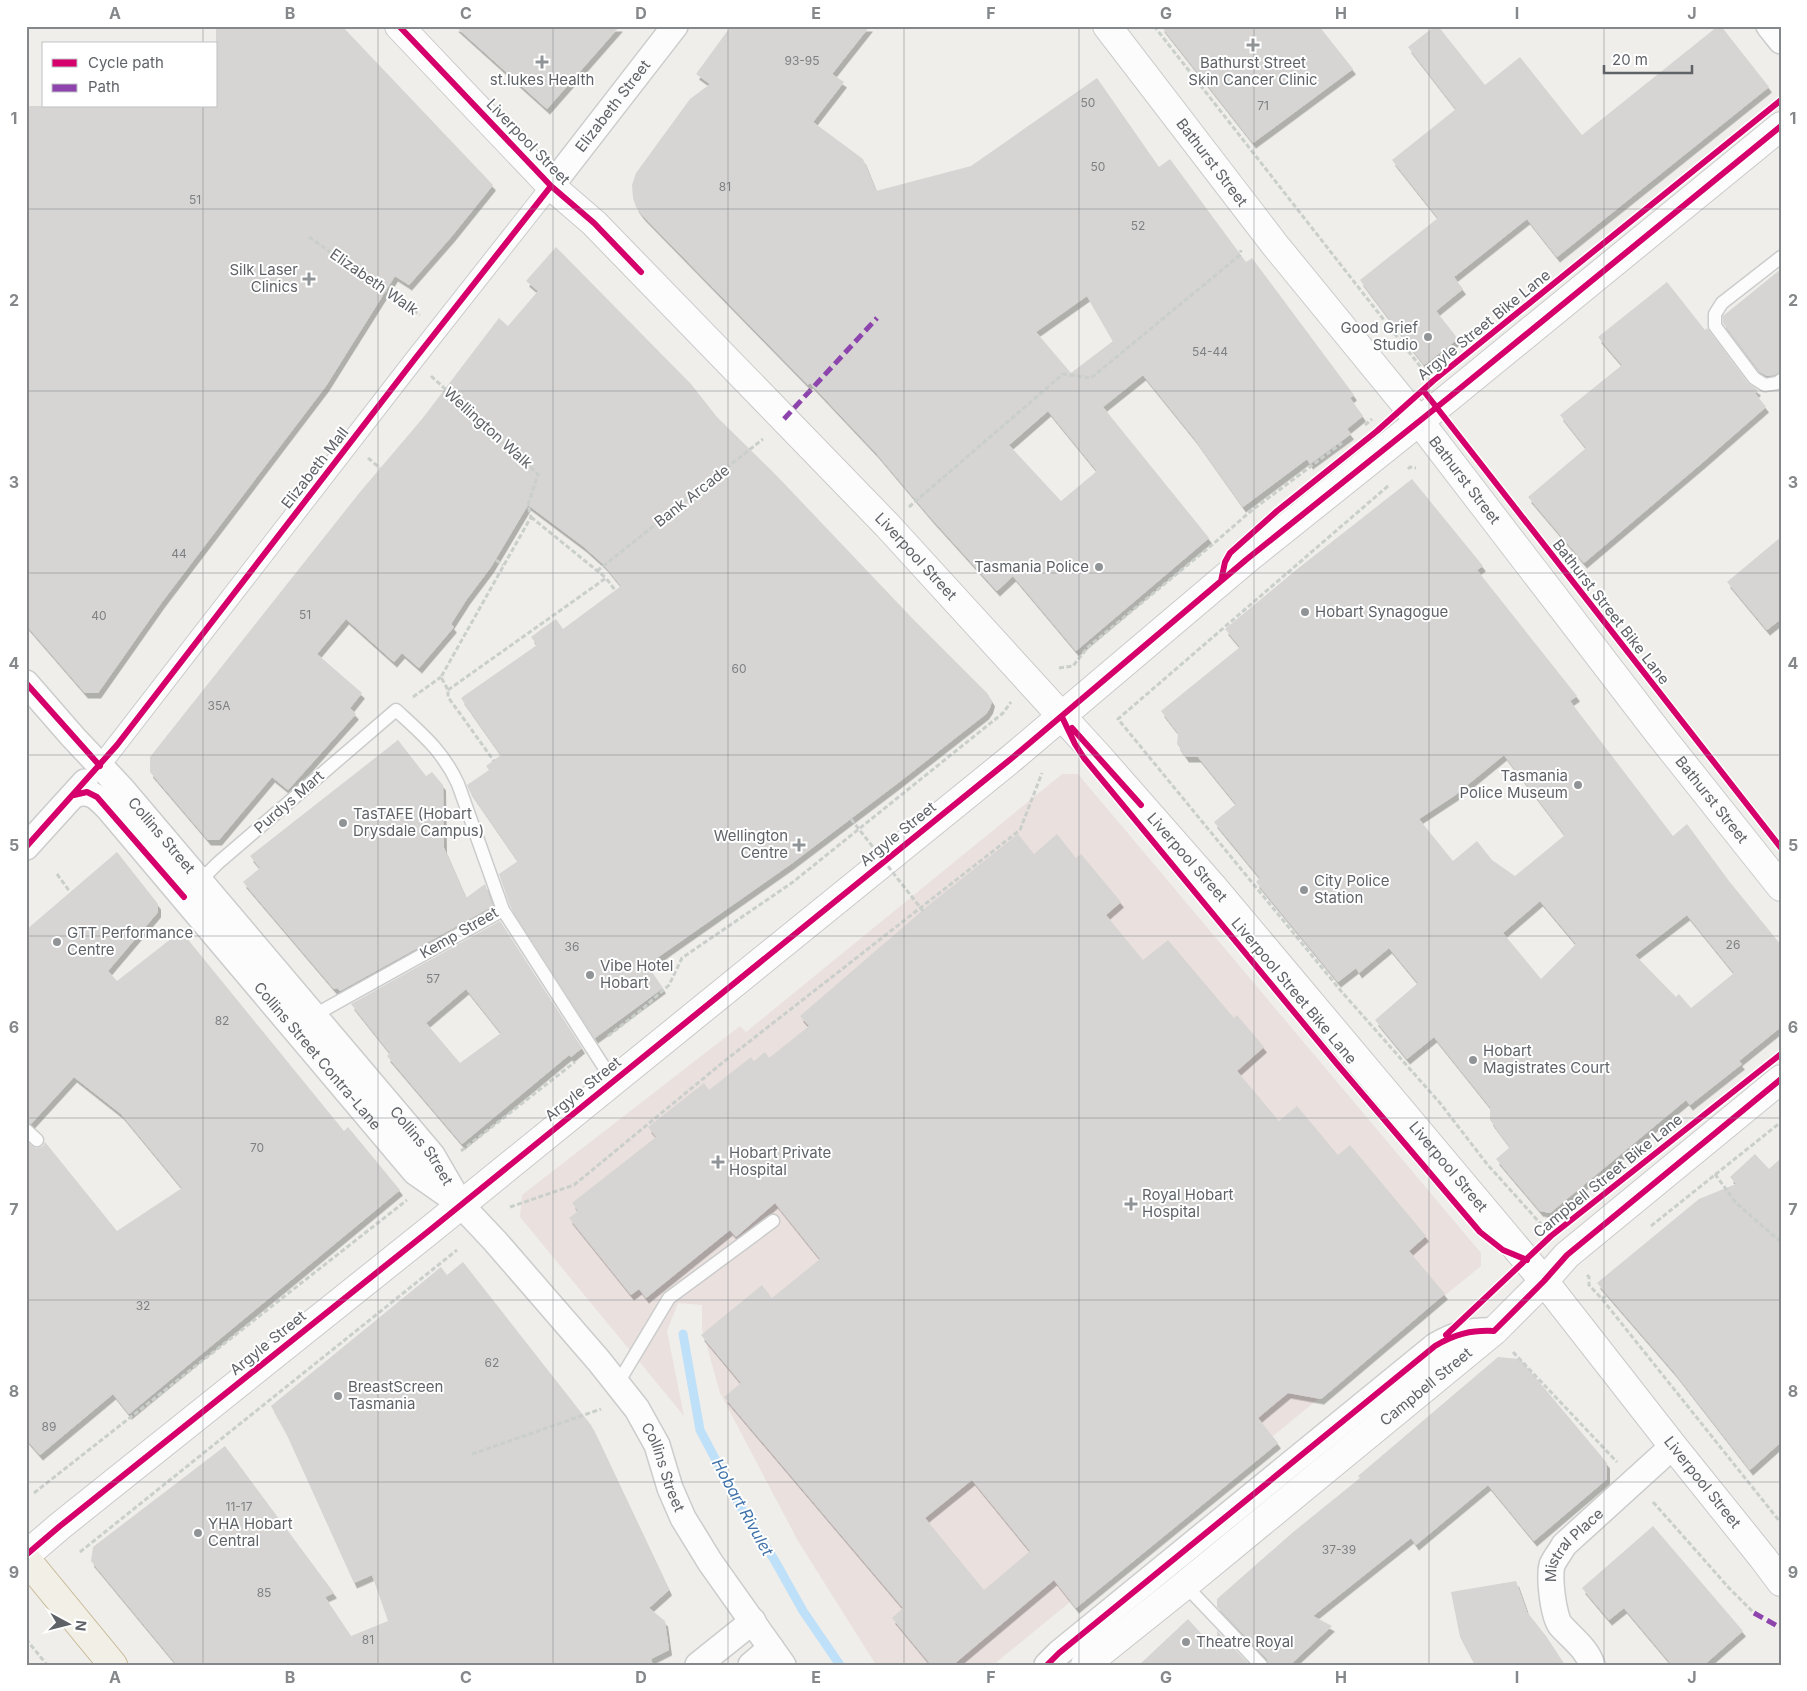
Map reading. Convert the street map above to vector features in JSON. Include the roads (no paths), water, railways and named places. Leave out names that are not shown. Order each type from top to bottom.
[{"type":"highway","points":[[26,1557],[113,1665]]},
{"type":"main road","name":"Liverpool Street","points":[[399,26],[551,186],[594,224],[887,525],[1062,717],[1220,895],[1527,1260],[1673,1446],[1764,1558],[1781,1582]]},
{"type":"main road","name":"Bathurst Street","points":[[1108,26],[1249,211],[1419,421],[1660,735],[1781,887]]},
{"type":"main road","name":"Argyle Street","points":[[26,1557],[68,1520],[461,1205],[1062,717],[1247,559],[1781,126]]},
{"type":"main road","name":"Campbell Street","points":[[1085,1665],[1494,1331],[1544,1281],[1559,1240],[1695,1148],[1781,1078]]},
{"type":"street","name":"Elizabeth Street","points":[[551,186],[675,26]]},
{"type":"street","points":[[1769,26],[1781,41]]},
{"type":"street","name":"Elizabeth Mall","points":[[100,766],[551,186]]},
{"type":"street","name":"Collins Street","points":[[26,683],[122,789],[192,889]]},
{"type":"street","points":[[26,847],[100,766]]},
{"type":"street","points":[[74,795],[87,792],[97,797],[192,889]]},
{"type":"street","name":"Collins Street Contra-Lane","points":[[192,889],[304,1022],[415,1172],[461,1205]]},
{"type":"street","name":"Collins Street","points":[[461,1205],[495,1241],[624,1391],[646,1423],[657,1445],[670,1488],[683,1518],[710,1562],[777,1657]]},
{"type":"street","points":[[1047,1665],[1059,1653],[1435,1346],[1464,1332],[1478,1330],[1494,1331]]},
{"type":"street","name":"Mistral Place","points":[[1592,1665],[1590,1658],[1578,1643],[1558,1623],[1550,1585],[1552,1564],[1564,1545],[1673,1446]]},
{"type":"street","points":[[698,1665],[753,1621]]},
{"type":"street","points":[[751,1665],[777,1657]]},
{"type":"lane","points":[[1781,256],[1722,304],[1715,314],[1715,326],[1754,378],[1765,384],[1777,383],[1781,380]]},
{"type":"lane","name":"Purdys Mart","points":[[192,889],[218,863],[396,710]]},
{"type":"lane","name":"Kemp Street","points":[[304,1022],[503,910],[458,784],[450,767],[438,750],[396,710]]},
{"type":"lane","points":[[503,910],[613,1081]]},
{"type":"lane","points":[[26,1130],[37,1140]]},
{"type":"lane","points":[[624,1391],[669,1298],[773,1221]]},
{"type":"lane","points":[[1185,1585],[1261,1665]]},
{"type":"waterway","name":"Hobart Rivulet","points":[[683,1334],[700,1430],[740,1506],[775,1561],[803,1611],[840,1665]]},
{"type":"place","name":"Bathurst Street Skin Cancer Clinic","points":[[1253,45]]},
{"type":"place","name":"st.lukes Health","points":[[542,62]]},
{"type":"place","name":"Silk Laser Clinics","points":[[309,279]]},
{"type":"place","name":"Good Grief Studio","points":[[1428,337]]},
{"type":"place","name":"Tasmania Police","points":[[1099,567]]},
{"type":"place","name":"Hobart Synagogue","points":[[1305,612]]},
{"type":"place","name":"Tasmania Police Museum","points":[[1578,785]]},
{"type":"place","name":"TasTAFE (Hobart Drysdale Campus)","points":[[343,823]]},
{"type":"place","name":"Wellington Centre","points":[[799,845]]},
{"type":"place","name":"City Police Station","points":[[1304,890]]},
{"type":"place","name":"GTT Performance Centre","points":[[57,942]]},
{"type":"place","name":"Vibe Hotel Hobart","points":[[590,975]]},
{"type":"place","name":"Hobart Magistrates Court","points":[[1473,1060]]},
{"type":"place","name":"Hobart Private Hospital","points":[[718,1162]]},
{"type":"place","name":"Royal Hobart Hospital","points":[[1131,1204]]},
{"type":"place","name":"BreastScreen Tasmania","points":[[338,1396]]},
{"type":"place","name":"YHA Hobart Central","points":[[198,1533]]},
{"type":"place","name":"Theatre Royal","points":[[1186,1642]]}]
